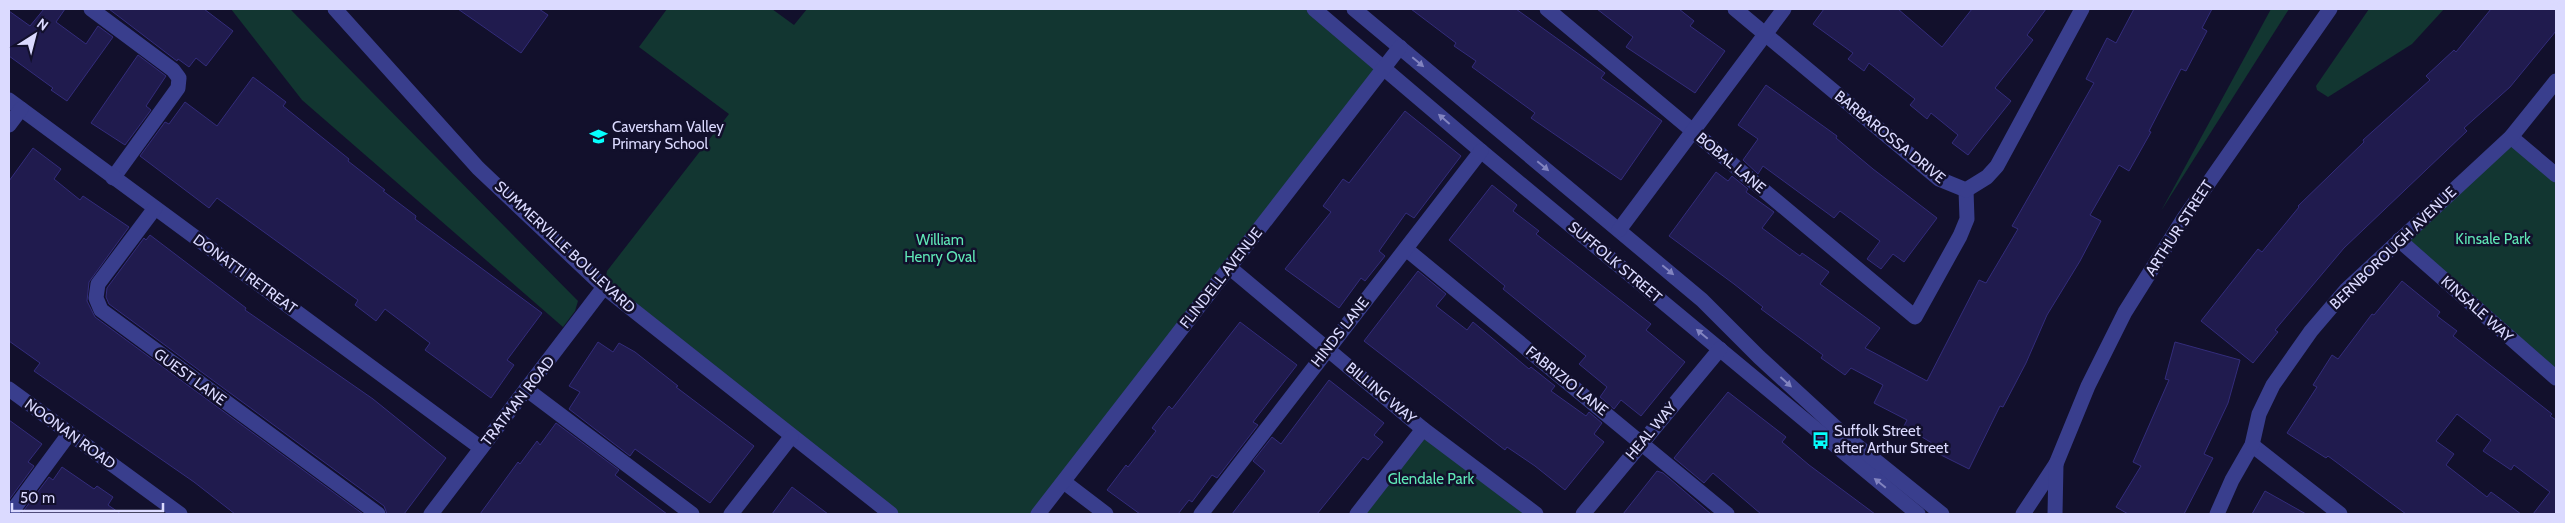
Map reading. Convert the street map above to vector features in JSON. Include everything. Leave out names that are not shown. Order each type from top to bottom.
[{"type":"street","points":[[91,9],[169,66],[179,78],[178,88],[113,178]]},
{"type":"street","name":"SUMMERVILLE BOULEVARD","points":[[335,9],[478,168],[604,287],[791,437],[891,514]]},
{"type":"street","name":"SUFFOLK STREET","points":[[1314,9],[1481,151],[1918,514]]},
{"type":"street","name":"SUFFOLK STREET","points":[[1354,9],[1702,300],[1759,357],[1844,435],[1942,514]]},
{"type":"street","name":"BOBAL LANE","points":[[1547,9],[1915,317],[1960,236],[1966,219],[1966,190]]},
{"type":"street","name":"BARBAROSSA DRIVE","points":[[1735,9],[1939,179],[1966,190]]},
{"type":"street","points":[[1619,230],[1784,9]]},
{"type":"street","points":[[1966,190],[1987,177],[1998,166],[2082,9]]},
{"type":"street","name":"ARTHUR STREET","points":[[2023,514],[2056,464],[2088,386],[2126,312],[2204,188],[2330,9]]},
{"type":"street","name":"FLINDELL AVENUE","points":[[1041,513],[1400,47]]},
{"type":"street","name":"BERNBOROUGH AVENUE","points":[[2217,514],[2232,480],[2252,445],[2259,414],[2273,385],[2310,331],[2346,290],[2511,137],[2556,81]]},
{"type":"street","points":[[9,125],[15,104]]},
{"type":"street","name":"DONATTI RETREAT","points":[[15,104],[481,448]]},
{"type":"street","points":[[2511,137],[2556,175]]},
{"type":"street","name":"HINDS LANE","points":[[1201,514],[1481,151]]},
{"type":"street","name":"GUEST LANE","points":[[155,208],[98,284],[96,298],[101,310],[378,514]]},
{"type":"street","name":"KINSALE WAY","points":[[2399,240],[2556,378]]},
{"type":"street","name":"FABRIZIO LANE","points":[[1406,249],[1727,514]]},
{"type":"street","name":"BILLING WAY","points":[[1229,267],[1423,429],[1536,514]]},
{"type":"street","name":"TRATMAN ROAD","points":[[431,514],[604,287]]},
{"type":"street","name":"HEAL WAY","points":[[1583,514],[1720,349]]},
{"type":"street","name":"NOONAN ROAD","points":[[9,389],[180,514]]},
{"type":"street","points":[[526,389],[692,514]]},
{"type":"street","points":[[1358,514],[1423,429]]},
{"type":"street","points":[[10,514],[69,434]]},
{"type":"street","points":[[731,514],[791,437]]},
{"type":"street","points":[[2252,445],[2340,514]]},
{"type":"street","name":"ARTHUR STREET","points":[[2055,514],[2056,464]]},
{"type":"street","points":[[1064,482],[1106,514]]},
{"type":"green space","points":[[231,9],[290,9],[578,301],[575,311],[563,327],[302,100]]},
{"type":"green space","name":"William Henry Oval","points":[[667,9],[772,9],[794,25],[807,9],[1314,9],[1384,67],[1038,514],[891,514],[604,287],[607,271],[729,114],[639,47]]},
{"type":"green space","points":[[2271,9],[2289,9],[2161,211]]},
{"type":"green space","points":[[2369,9],[2444,9],[2412,44],[2328,97],[2317,90],[2316,86]]},
{"type":"green space","name":"Kinsale Park","points":[[2511,137],[2556,175],[2556,378],[2399,240]]},
{"type":"green space","name":"Glendale Park","points":[[1423,429],[1536,514],[1357,514]]},
{"type":"building","points":[[44,9],[65,9],[56,22],[86,44],[98,26],[113,37],[67,101],[51,90],[53,88],[9,56],[9,11],[30,26]]},
{"type":"building","points":[[109,9],[204,9],[233,31],[206,66],[196,58],[189,67],[178,59],[177,61]]},
{"type":"building","points":[[458,9],[539,9],[548,15],[521,53]]},
{"type":"building","points":[[1411,9],[1516,9],[1605,73],[1601,78],[1662,121],[1621,180],[1531,118],[1535,113],[1472,67],[1476,61],[1454,46],[1456,43]]},
{"type":"building","points":[[1597,9],[1679,9],[1694,21],[1690,26],[1725,51],[1695,93],[1626,47],[1633,37]]},
{"type":"building","points":[[1824,9],[1898,9],[1942,47],[1972,9],[2046,9],[2027,35],[2033,40],[1995,88],[2011,101],[1968,155],[1952,143],[1958,135],[1931,113],[1927,119],[1910,105],[1915,99],[1869,63],[1864,71],[1848,59],[1853,53],[1813,24]]},
{"type":"building","points":[[2134,9],[2212,9],[2202,28],[2207,31],[2186,71],[2181,69],[2149,131],[2151,132],[2129,171],[2119,165],[2090,215],[2101,221],[2080,261],[2047,315],[2026,363],[2003,407],[2000,406],[1969,469],[1937,453],[1940,448],[1904,426],[1907,420],[1874,403],[1883,385],[1851,368],[1845,375],[1821,358],[1823,355],[1761,309],[1763,307],[1734,284],[1669,236],[1716,172],[1728,181],[1732,176],[1748,189],[1746,192],[1774,212],[1762,228],[1800,256],[1802,253],[1829,272],[1820,284],[1880,328],[1865,348],[1927,381],[1979,280],[1986,283],[2018,229],[2012,226],[2094,83],[2086,79],[2107,38],[2116,43]]},
{"type":"building","points":[[2491,9],[2556,9],[2556,31],[2510,87],[2464,128],[2467,131],[2344,248],[2275,330],[2278,332],[2253,363],[2201,321],[2258,249],[2262,252],[2298,206],[2364,142],[2363,140],[2430,80],[2426,76],[2454,50],[2456,52]]},
{"type":"building","points":[[138,55],[166,76],[146,106],[151,110],[125,145],[91,123]]},
{"type":"building","points":[[253,77],[286,102],[283,106],[349,159],[348,161],[385,190],[383,191],[416,216],[415,219],[542,313],[507,360],[514,365],[491,398],[425,350],[430,343],[385,309],[376,321],[355,305],[358,300],[217,198],[209,208],[140,156],[165,122],[169,124],[185,102],[217,126]]},
{"type":"building","points":[[1766,85],[1837,136],[1836,138],[1873,169],[1937,218],[1904,262],[1893,254],[1881,269],[1867,259],[1880,241],[1840,211],[1834,218],[1763,166],[1758,174],[1743,160],[1758,139],[1738,125]]},
{"type":"building","points":[[1405,111],[1461,156],[1414,218],[1406,213],[1379,251],[1385,256],[1365,281],[1361,278],[1339,308],[1285,269],[1331,212],[1323,206],[1343,179],[1349,183]]},
{"type":"building","points":[[33,148],[61,169],[54,179],[80,200],[83,196],[129,227],[89,282],[87,301],[95,317],[363,514],[235,514],[194,482],[34,371],[40,363],[9,341],[9,181]]},
{"type":"building","points":[[1492,185],[1517,205],[1513,211],[1539,231],[1536,234],[1651,324],[1646,330],[1685,362],[1641,416],[1621,400],[1614,409],[1600,397],[1607,387],[1579,364],[1586,356],[1503,289],[1505,286],[1449,240]]},
{"type":"building","points":[[150,235],[246,308],[245,310],[373,399],[446,458],[404,514],[387,514],[384,506],[109,304],[106,297],[107,288],[144,238],[146,240]]},
{"type":"building","points":[[1418,271],[1446,294],[1436,306],[1467,330],[1473,322],[1529,369],[1531,367],[1555,386],[1551,391],[1586,416],[1589,412],[1602,423],[1594,434],[1604,442],[1565,490],[1507,447],[1505,450],[1364,341]]},
{"type":"building","points":[[2402,281],[2440,312],[2437,316],[2457,331],[2453,336],[2552,414],[2550,416],[2556,420],[2556,514],[2533,514],[2550,492],[2514,465],[2511,470],[2483,451],[2491,440],[2457,414],[2436,441],[2454,454],[2446,465],[2487,497],[2491,492],[2521,514],[2406,514],[2328,456],[2326,458],[2287,433],[2317,387],[2313,385],[2332,355],[2338,359],[2372,314],[2374,315]]},
{"type":"building","points":[[1240,322],[1297,365],[1253,422],[1258,425],[1217,478],[1212,475],[1192,502],[1189,500],[1178,514],[1140,514],[1107,490],[1156,431],[1152,428],[1169,406],[1172,409]]},
{"type":"building","points":[[598,342],[613,352],[619,343],[635,352],[678,386],[676,387],[754,446],[710,503],[635,449],[630,456],[569,409],[580,392],[569,386]]},
{"type":"building","points":[[2175,342],[2240,360],[2228,403],[2204,454],[2213,458],[2184,514],[2128,514],[2116,507],[2141,466],[2133,462],[2169,380],[2165,379]]},
{"type":"building","points":[[1329,380],[1384,423],[1374,435],[1383,442],[1368,460],[1363,457],[1317,514],[1232,514],[1265,471],[1253,461],[1272,437],[1281,444]]},
{"type":"building","points":[[1728,392],[1786,437],[1782,442],[1809,465],[1875,514],[1761,514],[1713,473],[1704,483],[1674,458]]},
{"type":"building","points":[[9,420],[42,444],[28,462],[34,466],[9,500]]},
{"type":"building","points":[[556,423],[619,470],[615,475],[667,514],[480,514],[518,462],[520,464],[537,441],[540,445]]},
{"type":"building","points":[[62,467],[94,489],[97,486],[113,497],[108,505],[121,514],[21,514],[49,477],[53,480]]},
{"type":"building","points":[[1657,471],[1663,473],[1711,514],[1623,514]]},
{"type":"building","points":[[792,487],[828,514],[772,514]]},
{"type":"building","points":[[2265,491],[2306,514],[2252,514]]},
{"type":"place","name":"Caversham Valley Primary School","points":[[598,136]]},
{"type":"place","name":"Suffolk Street after Arthur Street","points":[[1820,440]]}]
